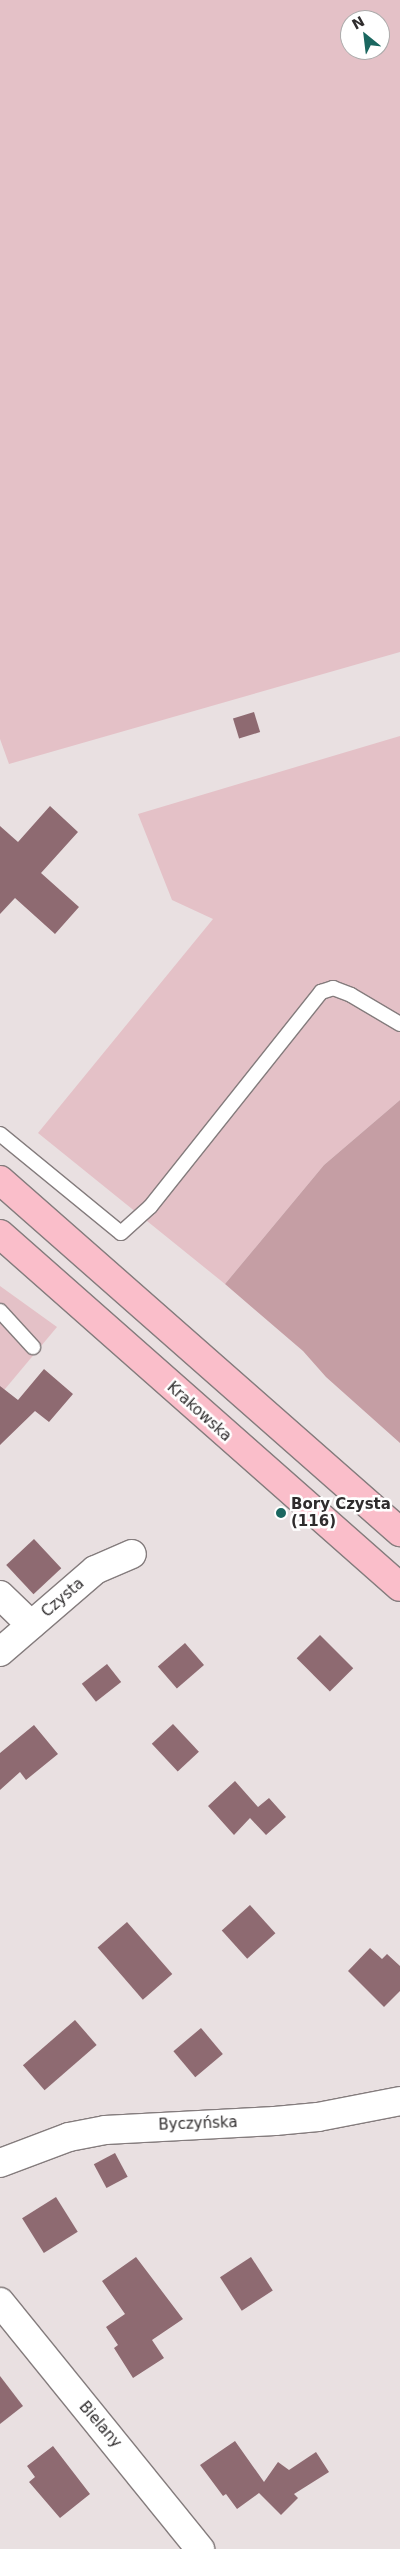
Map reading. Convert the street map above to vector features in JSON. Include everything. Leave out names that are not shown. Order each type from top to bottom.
[{"type":"main road","points":[[0,1180],[400,1532]]},
{"type":"main road","name":"Krakowska","points":[[0,1234],[400,1587]]},
{"type":"street","name":"Czysta","points":[[0,1652],[95,1570],[132,1554]]},
{"type":"street","points":[[0,1595],[31,1625]]},
{"type":"street","name":"Byczyńska","points":[[0,2163],[69,2137],[105,2130],[284,2120],[400,2101]]},
{"type":"street","name":"Bielany","points":[[0,2302],[200,2549]]},
{"type":"lane","points":[[0,1134],[121,1233],[150,1207],[321,992],[333,988],[351,995],[400,1024]]},
{"type":"lane","points":[[0,1311],[33,1347]]},
{"type":"shaded area","points":[[0,0],[400,0],[400,652],[9,764],[0,739]]},
{"type":"shaded area","points":[[400,736],[400,1100],[324,1165],[225,1284],[38,1133],[213,919],[172,900],[138,814]]},
{"type":"shaded area","points":[[400,1100],[400,1443],[326,1377],[303,1351],[225,1284],[324,1165]]},
{"type":"shaded area","points":[[0,1286],[57,1327],[0,1395]]},
{"type":"building","points":[[254,712],[260,732],[239,739],[233,718]]},
{"type":"building","points":[[50,806],[78,832],[41,873],[79,907],[55,934],[15,898],[0,914],[0,826],[18,842]]},
{"type":"building","points":[[44,1369],[73,1394],[49,1422],[35,1411],[0,1445],[0,1386],[18,1400]]},
{"type":"building","points":[[34,1539],[61,1568],[33,1594],[6,1565]]},
{"type":"building","points":[[320,1635],[353,1668],[330,1692],[297,1658]]},
{"type":"building","points":[[185,1643],[204,1665],[177,1689],[158,1667]]},
{"type":"building","points":[[107,1664],[121,1682],[96,1702],[82,1684]]},
{"type":"building","points":[[173,1724],[199,1752],[178,1772],[152,1744]]},
{"type":"building","points":[[34,1725],[58,1754],[26,1780],[20,1772],[0,1790],[0,1753]]},
{"type":"building","points":[[235,1781],[258,1807],[269,1798],[286,1817],[266,1835],[250,1818],[234,1835],[208,1806]]},
{"type":"building","points":[[250,1905],[275,1933],[247,1959],[222,1930]]},
{"type":"building","points":[[127,1922],[172,1974],[143,2000],[98,1948]]},
{"type":"building","points":[[370,1948],[382,1959],[387,1954],[400,1966],[400,1991],[384,2007],[348,1971]]},
{"type":"building","points":[[75,2020],[97,2045],[45,2090],[23,2065]]},
{"type":"building","points":[[201,2028],[223,2054],[195,2077],[173,2051]]},
{"type":"building","points":[[115,2153],[128,2177],[106,2188],[94,2164]]},
{"type":"building","points":[[56,2197],[78,2232],[44,2253],[22,2218]]},
{"type":"building","points":[[136,2257],[183,2319],[152,2340],[164,2358],[133,2378],[114,2348],[118,2345],[106,2327],[125,2314],[102,2281]]},
{"type":"building","points":[[251,2257],[273,2291],[242,2311],[220,2277]]},
{"type":"building","points":[[0,2376],[23,2406],[0,2424]]},
{"type":"building","points":[[235,2441],[264,2482],[278,2462],[289,2470],[316,2452],[329,2472],[294,2494],[298,2498],[281,2515],[259,2493],[237,2509],[226,2494],[223,2496],[200,2465]]},
{"type":"building","points":[[53,2446],[90,2494],[60,2518],[29,2482],[35,2477],[27,2466]]},
{"type":"place","name":"Bory Czysta (116)","points":[[281,1513]]}]
